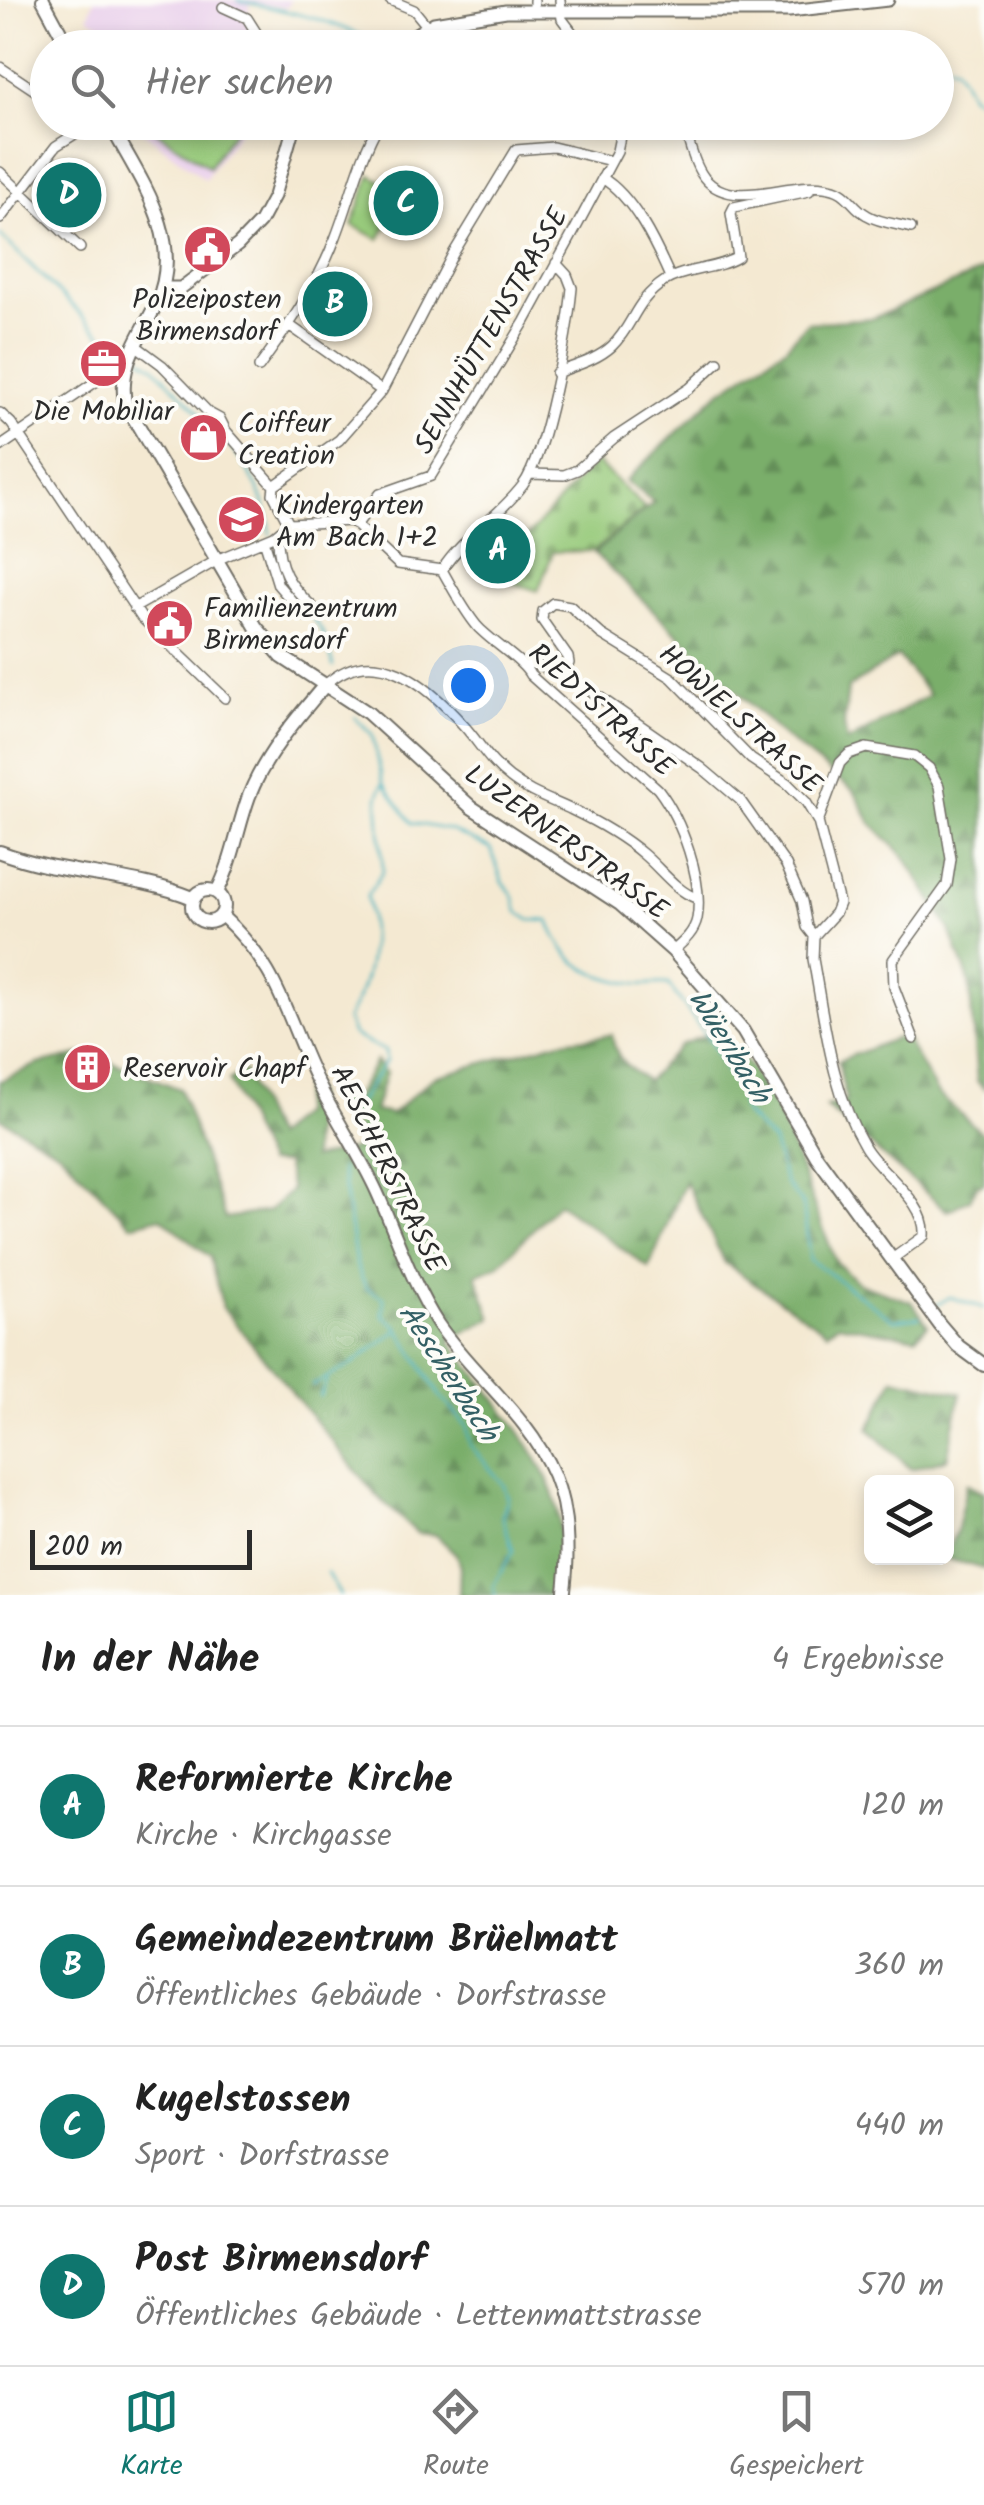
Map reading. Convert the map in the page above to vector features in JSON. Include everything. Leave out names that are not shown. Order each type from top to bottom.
[{"type":"main road","points":[[44,0],[60,30]]},
{"type":"main road","points":[[118,140],[161,225],[166,250],[162,288],[130,356]]},
{"type":"main road","name":"LUZERNERSTRASSE","points":[[130,356],[123,389],[129,412],[268,644],[397,737],[471,807],[620,904],[673,951],[744,1032],[817,1157],[940,1325],[958,1346],[984,1366]]},
{"type":"main road","points":[[216,892],[230,866],[258,776],[324,686]]},
{"type":"main road","points":[[0,852],[41,866],[154,885],[193,898]]},
{"type":"main road","points":[[204,890],[216,892],[224,903],[221,915],[210,922],[197,919],[191,907],[193,898],[204,890]]},
{"type":"street","points":[[390,0],[419,14],[427,26]]},
{"type":"street","points":[[421,30],[534,5],[789,11],[888,0]]},
{"type":"street","points":[[559,5],[574,30]]},
{"type":"street","points":[[223,7],[247,18],[255,30]]},
{"type":"street","points":[[0,67],[30,87]]},
{"type":"street","points":[[0,219],[56,146],[65,140]]},
{"type":"street","points":[[162,288],[181,288],[238,245],[260,222],[274,196],[289,140]]},
{"type":"street","points":[[259,367],[289,325],[326,260],[371,140]]},
{"type":"street","name":"SENNHÜTTENSTRASSE","points":[[358,524],[380,494],[431,476],[556,263],[621,140]]},
{"type":"street","points":[[689,140],[700,172],[713,187],[730,195],[828,187],[848,195],[865,214],[912,228]]},
{"type":"street","points":[[274,486],[339,440],[382,392],[447,266],[516,150],[552,147],[611,162]]},
{"type":"street","points":[[0,172],[80,248]]},
{"type":"street","points":[[602,178],[623,193],[657,247],[670,277]]},
{"type":"street","points":[[556,373],[600,356],[611,347],[643,298],[670,277],[727,264],[740,252],[731,213],[734,207],[809,191]]},
{"type":"street","points":[[134,608],[289,524],[342,520],[358,524],[394,562],[442,570],[457,550],[515,495],[530,474],[542,440],[572,288],[567,274],[556,263]]},
{"type":"street","points":[[289,325],[382,392]]},
{"type":"street","points":[[0,446],[130,356],[162,365],[209,413],[220,419],[274,486],[273,494],[289,524]]},
{"type":"street","points":[[530,474],[564,476],[577,470],[614,438],[690,388],[718,362]]},
{"type":"street","points":[[0,413],[134,608],[225,698]]},
{"type":"street","points":[[271,537],[285,576],[310,612],[278,584],[271,537]]},
{"type":"street","name":"RIEDTSTRASSE","points":[[442,570],[475,624],[526,666],[530,676],[658,789],[671,806],[688,849],[697,918],[693,930],[673,951]]},
{"type":"street","name":"HOWIELSTRASSE","points":[[564,675],[570,664],[568,657],[542,620],[544,611],[553,603],[570,606],[601,634],[672,678],[751,759],[787,783],[806,802],[818,822]]},
{"type":"street","points":[[526,666],[531,663],[564,675],[702,768],[740,800],[786,864],[802,901],[807,927],[814,936],[814,959],[844,1108],[866,1150],[914,1204],[924,1226],[924,1236],[892,1259]]},
{"type":"street","points":[[324,686],[338,672],[351,667],[366,664],[392,669],[450,711],[494,765],[510,778],[616,834],[696,898]]},
{"type":"street","points":[[814,936],[836,914],[839,902],[818,822],[840,763],[857,750],[879,748],[914,756],[929,768],[939,786],[952,859],[950,874],[933,907],[893,960],[894,987],[914,1039]]},
{"type":"street","name":"AESCHERSTRASSE","points":[[221,915],[246,938],[275,980],[318,1084],[375,1188],[438,1324],[531,1432],[554,1476],[563,1506],[567,1558],[564,1595]]},
{"type":"shaded area","points":[[94,0],[291,0],[287,8],[251,2],[246,20],[253,30],[112,30],[88,17]]},
{"type":"shaded area","points":[[154,140],[233,140],[205,179]]},
{"type":"green space","points":[[169,140],[227,140],[209,167]]},
{"type":"green space","points":[[371,175],[405,195],[379,239],[352,225]]},
{"type":"green space","points":[[984,270],[984,1089],[977,1081],[969,981],[950,930],[905,857],[871,823],[854,791],[782,735],[594,553],[654,502],[626,481],[718,393],[785,348],[807,323],[874,318]],"holes":[[[898,656],[929,695],[847,742],[844,724],[848,688]]]},
{"type":"green space","points":[[595,461],[645,508],[594,551],[553,552],[538,591],[492,576]]},
{"type":"green space","points":[[714,1032],[750,1066],[777,1108],[836,1262],[858,1283],[912,1302],[928,1325],[916,1337],[837,1324],[827,1332],[725,1263],[685,1181],[649,1268],[558,1203],[499,1265],[476,1275],[492,1318],[449,1340],[510,1418],[548,1481],[560,1525],[555,1595],[459,1595],[456,1554],[436,1535],[417,1533],[375,1494],[223,1308],[210,1257],[161,1217],[131,1225],[61,1153],[0,1118],[0,1081],[38,1064],[88,1053],[180,1089],[225,1218],[269,1211],[291,1190],[285,1163],[267,1163],[229,1081],[244,1071],[274,1138],[300,1113],[305,1073],[315,1093],[312,1159],[370,1145],[329,1094],[352,1102],[376,1061],[386,1073],[374,1111],[392,1114],[433,1077],[561,1041],[612,1035],[624,1062],[647,1081],[680,1045]]},
{"type":"green space","points":[[904,1035],[937,1093],[984,1135],[984,1183],[977,1186],[970,1199],[947,1211],[826,1107],[846,1101],[838,1061]]},
{"type":"green space","points":[[894,1378],[961,1393],[947,1459],[911,1469],[869,1429]]},
{"type":"green space","points":[[967,1483],[984,1492],[984,1569],[954,1561]]},
{"type":"waterway","points":[[237,0],[349,30]]},
{"type":"waterway","points":[[954,66],[971,96],[984,101]]},
{"type":"waterway","name":"Wüeribach","points":[[0,235],[111,344],[128,351]]},
{"type":"waterway","name":"Wüeribach","points":[[135,355],[153,365],[243,464],[266,510],[270,534]]},
{"type":"waterway","name":"Wüeribach","points":[[303,607],[323,634],[333,666]]},
{"type":"waterway","name":"Wüeribach","points":[[355,717],[372,734],[383,783],[412,823],[450,830],[491,849],[518,912],[530,920],[549,921],[563,948],[581,966],[619,981],[668,984],[710,1041],[740,1094],[743,1112],[773,1142],[785,1183],[803,1205],[810,1260],[894,1320],[919,1317]]},
{"type":"waterway","name":"Aescherbach","points":[[353,1111],[386,1061],[385,1051],[353,1035],[347,1019],[369,960],[367,896],[383,871],[378,798],[382,785]]},
{"type":"waterway","name":"Aescherbach","points":[[341,1168],[356,1263],[366,1288],[384,1298],[383,1316],[396,1325],[440,1396],[467,1426],[470,1445],[503,1484],[508,1498],[502,1516],[513,1551],[493,1586],[495,1595]]},
{"type":"waterway","name":"Wüeribach","points":[[935,1306],[950,1297],[984,1308]]},
{"type":"waterway","points":[[313,1385],[351,1365],[399,1329]]},
{"type":"waterway","points":[[320,1396],[327,1380]]},
{"type":"waterway","points":[[327,1573],[340,1595]]},
{"type":"place","name":"Post Birmensdorf","points":[[69,195]]},
{"type":"place","name":"Kugelstossen","points":[[406,203]]},
{"type":"place","name":"Polizeiposten Birmensdorf","points":[[207,250]]},
{"type":"place","name":"Gemeindezentrum Brüelmatt","points":[[335,304]]},
{"type":"place","name":"Die Mobiliar","points":[[103,363]]},
{"type":"place","name":"Coiffeur Creation","points":[[203,438]]},
{"type":"place","name":"Kindergarten Am Bach 1+2","points":[[241,520]]},
{"type":"place","name":"Reformierte Kirche","points":[[498,551]]},
{"type":"place","name":"Familienzentrum Birmensdorf","points":[[169,623]]},
{"type":"place","name":"Reservoir Chapf","points":[[88,1067]]}]
